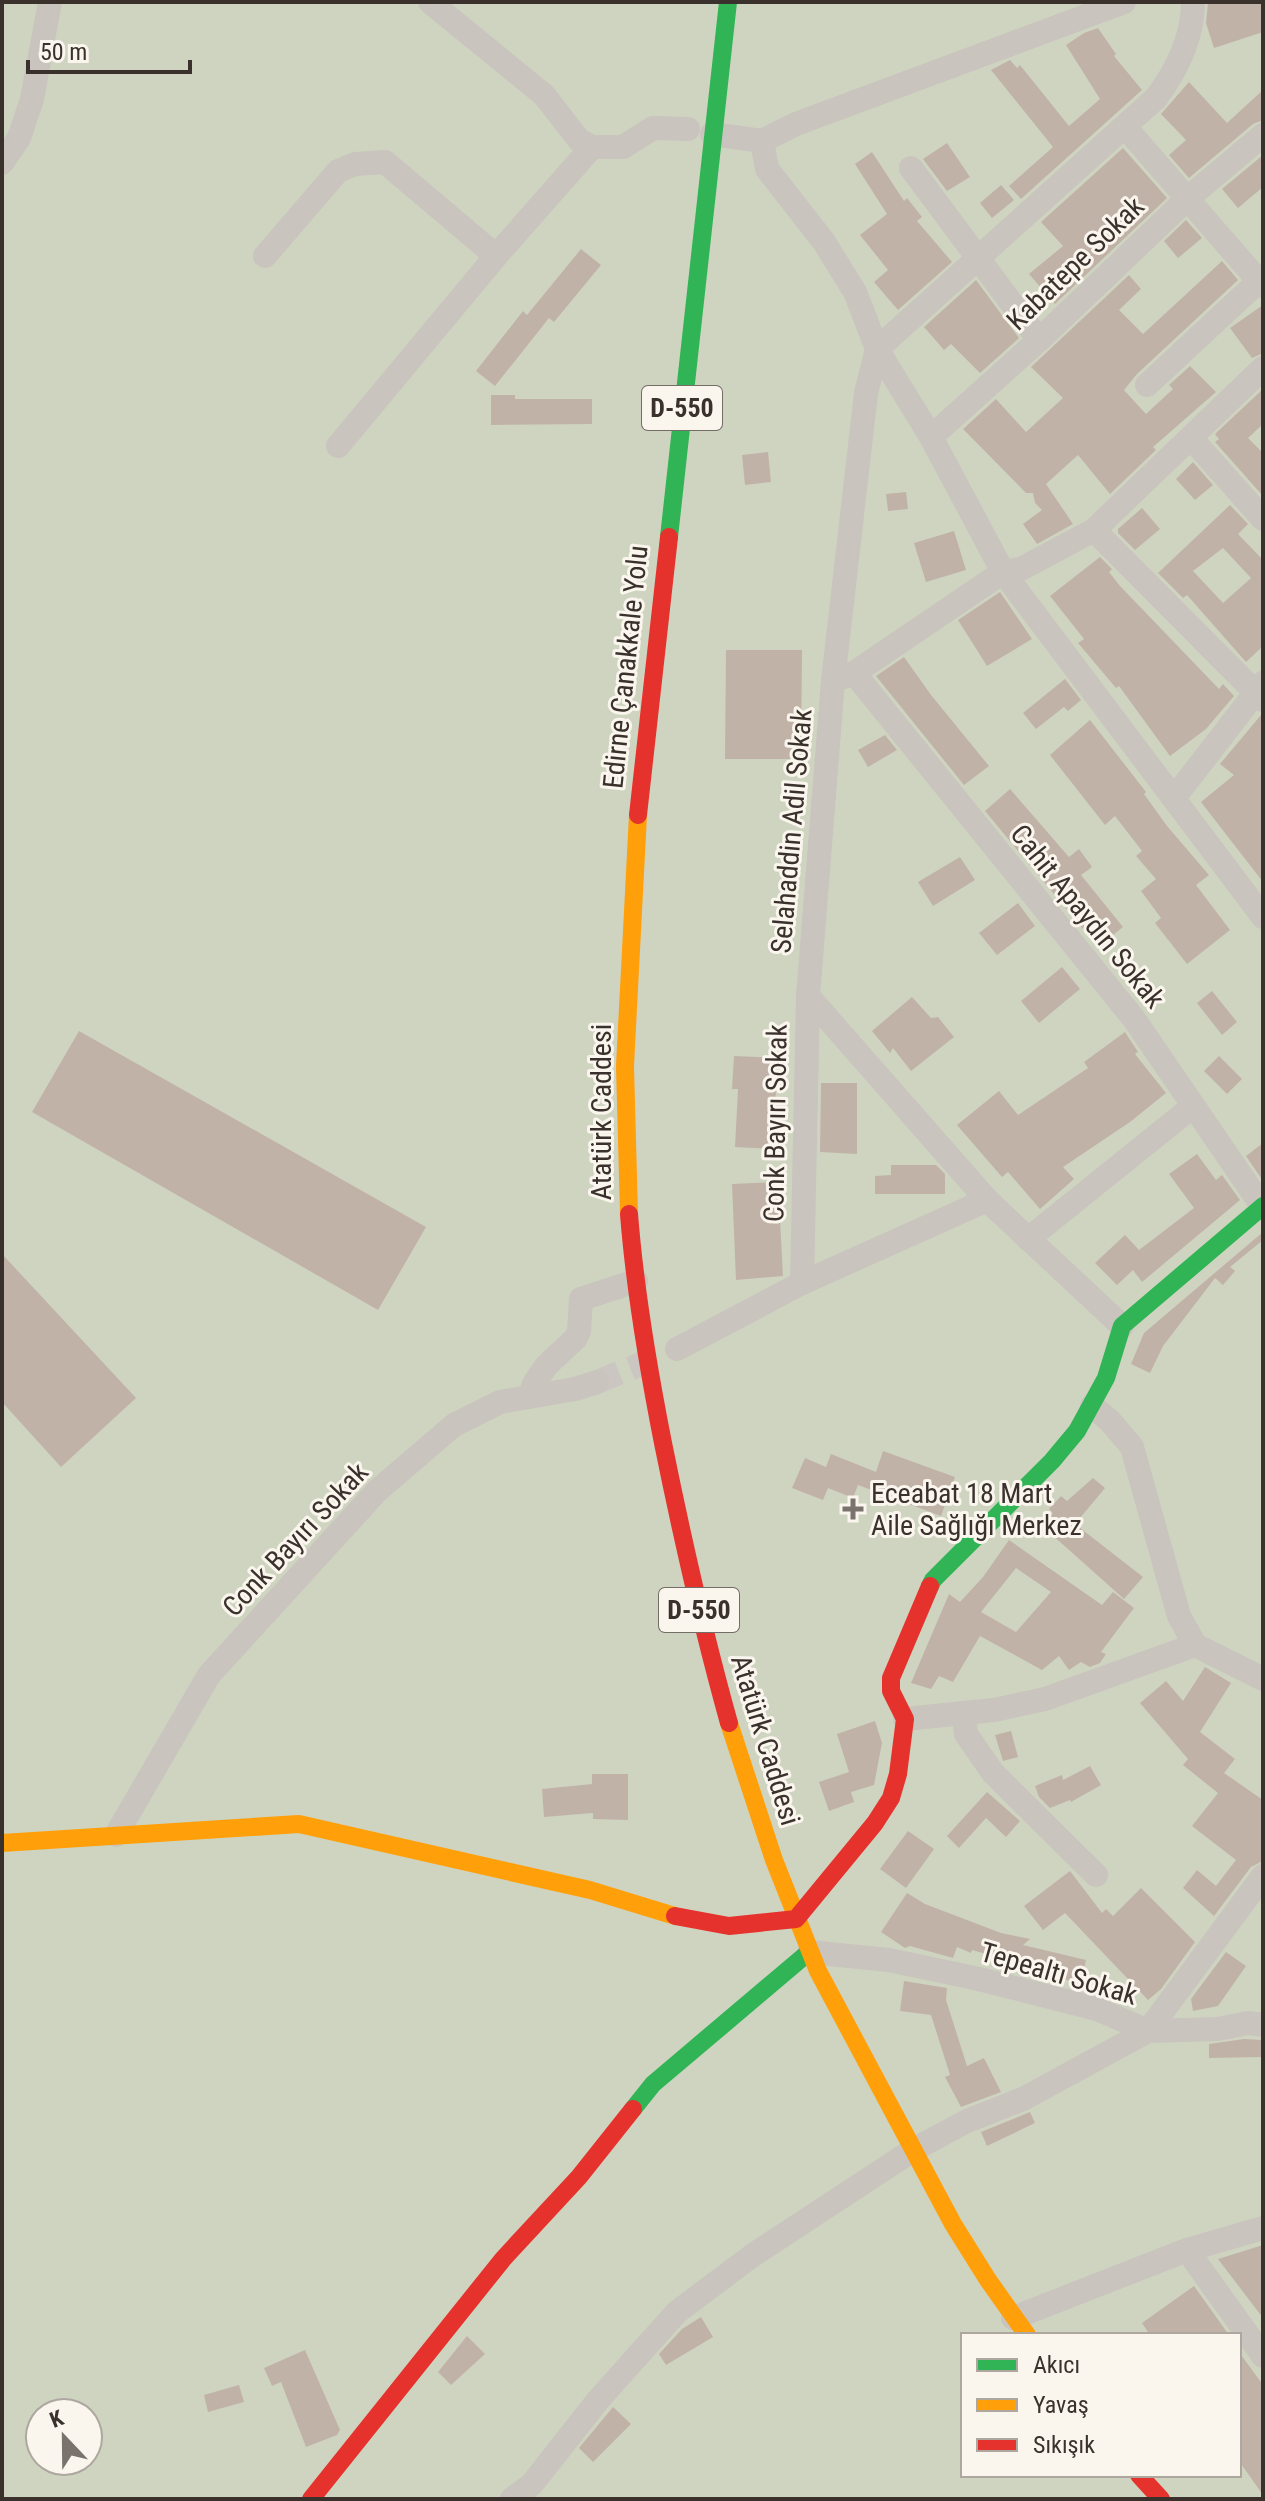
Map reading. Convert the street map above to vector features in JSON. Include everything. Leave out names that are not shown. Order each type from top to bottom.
[{"type":"main road","name":"Edirne Çanakkale Yolu","points":[[638,815],[728,2]]},
{"type":"main road","name":"Edirne Çanakkale Yolu","points":[[638,815],[656,490]]},
{"type":"main road","name":"Atatürk Caddesi","points":[[638,815],[626,1124],[629,1213],[655,1404],[685,1553],[708,1645],[735,1744],[809,1952],[960,2239],[1020,2326]]},
{"type":"main road","points":[[2,1843],[299,1824],[590,1890],[690,1921],[729,1926],[796,1919],[875,1823],[891,1798],[898,1774],[905,1719],[891,1691],[891,1678],[933,1580],[1052,1461],[1077,1431],[1106,1378],[1122,1326],[1263,1206]]},
{"type":"main road","points":[[311,2499],[503,2259],[579,2177],[653,2084],[809,1952]]},
{"type":"main road","points":[[1141,2477],[1161,2499]]},
{"type":"street","points":[[2,163],[19,138],[32,99],[50,2]]},
{"type":"street","points":[[430,2],[544,95],[579,140],[592,147],[623,147],[653,128],[687,129]]},
{"type":"street","points":[[712,134],[762,141],[796,124],[1124,2]]},
{"type":"street","points":[[877,349],[1156,98],[1172,78],[1193,20],[1193,2]]},
{"type":"street","points":[[1126,128],[1261,284],[1147,385]]},
{"type":"street","name":"Kabatepe Sokak","points":[[931,437],[1039,340],[1187,199],[1263,135]]},
{"type":"street","points":[[762,141],[767,169],[824,242],[855,292],[877,349],[931,437],[1003,572],[1263,917]]},
{"type":"street","points":[[338,446],[496,256],[592,147]]},
{"type":"street","points":[[265,256],[338,171],[355,164],[385,162],[496,256]]},
{"type":"street","points":[[911,168],[1039,340]]},
{"type":"street","name":"Selahaddin Adil Sokak","points":[[808,996],[844,677],[866,393],[877,349]]},
{"type":"street","points":[[844,677],[1003,572],[1021,569],[1094,530],[1263,368]]},
{"type":"street","points":[[1191,438],[1263,519]]},
{"type":"street","points":[[1094,530],[1260,692],[1174,798]]},
{"type":"street","name":"Cahit Apaydın Sokak","points":[[844,677],[1134,1019],[1263,1206]]},
{"type":"street","name":"Conk Bayırı Sokak","points":[[808,996],[987,1200],[1122,1326]]},
{"type":"street","name":"Conk Bayırı Sokak","points":[[802,1283],[808,996]]},
{"type":"street","points":[[1028,1239],[1192,1107]]},
{"type":"street","points":[[677,1349],[802,1283],[987,1200]]},
{"type":"street","points":[[529,1397],[547,1365],[576,1338],[581,1299],[636,1281]]},
{"type":"street","name":"Conk Bayırı Sokak","points":[[116,1835],[209,1675],[377,1491],[454,1425],[500,1402],[575,1389],[597,1382]]},
{"type":"street","points":[[1092,1406],[1110,1421],[1132,1447],[1179,1616],[1195,1645],[1263,1679]]},
{"type":"street","points":[[905,1719],[994,1710],[1045,1699],[1195,1645]]},
{"type":"street","points":[[964,1713],[966,1734],[993,1773],[1096,1875]]},
{"type":"street","name":"Tepealtı Sokak","points":[[809,1952],[889,1960],[979,1979],[1097,2009],[1148,2031],[1263,1876]]},
{"type":"street","points":[[512,2499],[539,2475],[599,2399],[677,2312],[753,2255],[913,2150],[967,2121],[1023,2099],[1148,2031],[1218,2029],[1248,2023],[1263,2025]]},
{"type":"street","points":[[1020,2326],[1187,2250],[1263,2228]]},
{"type":"street","points":[[1187,2250],[1263,2356]]},
{"type":"green space","points":[[2,2],[1263,2],[1263,2499],[2,2499]]},
{"type":"building","points":[[1208,2],[1263,2],[1263,32],[1214,48],[1206,23]]},
{"type":"building","points":[[1098,28],[1116,54],[1114,56],[1142,90],[1021,199],[1009,186],[1053,147],[991,70],[1010,60],[1017,68],[1020,65],[1069,126],[1100,99],[1066,45]]},
{"type":"building","points":[[1189,82],[1227,123],[1263,90],[1263,120],[1253,124],[1189,178],[1169,155],[1186,140],[1161,114]]},
{"type":"building","points":[[947,143],[970,177],[947,191],[923,159]]},
{"type":"building","points":[[1123,148],[1167,198],[1055,304],[1029,274],[1063,246],[1041,222]]},
{"type":"building","points":[[872,152],[904,201],[907,198],[922,217],[917,221],[952,262],[898,310],[874,282],[888,270],[860,235],[887,214],[855,164]]},
{"type":"building","points":[[1263,155],[1263,187],[1238,208],[1222,189]]},
{"type":"building","points":[[1001,185],[1014,200],[992,218],[980,203]]},
{"type":"building","points":[[1186,220],[1202,238],[1178,258],[1164,241]]},
{"type":"building","points":[[581,249],[601,265],[554,322],[549,318],[495,386],[476,371],[523,311],[527,315]]},
{"type":"building","points":[[1222,261],[1238,280],[1137,374],[1124,390],[1146,414],[1173,389],[1169,385],[1190,366],[1216,392],[1153,447],[1156,450],[1110,494],[1078,455],[1046,484],[1073,524],[1037,544],[1023,524],[1042,510],[1035,503],[1033,493],[1026,493],[963,429],[996,399],[1026,432],[1063,398],[1031,367],[1129,275],[1141,289],[1119,310],[1143,334]]},
{"type":"building","points":[[976,280],[1019,338],[980,373],[951,344],[944,350],[924,327]]},
{"type":"building","points":[[1263,305],[1263,353],[1252,358],[1230,328]]},
{"type":"building","points":[[1263,389],[1263,424],[1248,438],[1263,453],[1263,496],[1215,442],[1219,439],[1215,434]]},
{"type":"building","points":[[491,395],[515,395],[515,399],[592,399],[592,424],[491,425]]},
{"type":"building","points":[[768,452],[771,482],[745,485],[742,455]]},
{"type":"building","points":[[1193,462],[1213,485],[1195,500],[1176,479]]},
{"type":"building","points":[[906,492],[908,509],[888,511],[886,494]]},
{"type":"building","points":[[1230,505],[1248,524],[1238,534],[1263,560],[1263,646],[1246,662],[1187,595],[1183,598],[1158,573]],"holes":[[[1223,548],[1251,578],[1223,603],[1193,571]]]},
{"type":"building","points":[[1142,508],[1160,529],[1135,550],[1118,533],[1118,529]]},
{"type":"building","points":[[954,531],[966,570],[926,582],[914,543]]},
{"type":"building","points":[[1100,557],[1112,569],[1109,572],[1120,586],[1219,689],[1223,684],[1234,696],[1206,729],[1170,756],[1119,686],[1116,688],[1078,643],[1084,639],[1050,596]]},
{"type":"building","points":[[1000,592],[1032,639],[987,666],[958,620]]},
{"type":"building","points":[[726,650],[802,650],[801,759],[725,759]]},
{"type":"building","points":[[904,657],[989,766],[964,785],[876,676]]},
{"type":"building","points":[[1065,679],[1081,700],[1068,711],[1064,707],[1036,729],[1023,713]]},
{"type":"building","points":[[1261,715],[1263,882],[1201,802],[1234,775],[1220,764]]},
{"type":"building","points":[[1090,720],[1146,792],[1144,794],[1167,826],[1209,875],[1196,885],[1230,930],[1187,964],[1155,923],[1161,918],[1141,891],[1156,879],[1136,856],[1142,851],[1115,816],[1105,825],[1050,755]]},
{"type":"building","points":[[885,735],[897,750],[868,767],[858,750]]},
{"type":"building","points":[[1010,789],[1069,857],[1079,849],[1092,867],[1081,875],[1123,927],[1098,947],[985,811]]},
{"type":"building","points":[[960,857],[975,880],[933,906],[918,882]]},
{"type":"building","points":[[1018,903],[1035,926],[997,955],[979,933]]},
{"type":"building","points":[[1062,967],[1080,989],[1039,1023],[1021,1001]]},
{"type":"building","points":[[1212,991],[1237,1022],[1222,1035],[1197,1003]]},
{"type":"building","points":[[912,997],[931,1018],[938,1017],[954,1037],[911,1071],[893,1048],[890,1053],[872,1031]]},
{"type":"building","points":[[79,1031],[426,1227],[378,1310],[32,1112]]},
{"type":"building","points":[[1125,1032],[1138,1052],[1135,1054],[1166,1093],[1130,1122],[1063,1167],[1074,1179],[1040,1209],[1008,1172],[1002,1177],[957,1125],[999,1091],[1018,1115],[1088,1068],[1084,1062]]},
{"type":"building","points":[[734,1056],[779,1058],[771,1149],[735,1147],[738,1089],[732,1089]]},
{"type":"building","points":[[1219,1056],[1242,1079],[1227,1094],[1204,1071]]},
{"type":"building","points":[[821,1083],[857,1083],[857,1154],[820,1152]]},
{"type":"building","points":[[1263,1143],[1263,1181],[1246,1156]]},
{"type":"building","points":[[1197,1154],[1216,1180],[1222,1175],[1240,1200],[1142,1282],[1133,1270],[1117,1285],[1095,1263],[1125,1235],[1139,1250],[1194,1208],[1169,1174]]},
{"type":"building","points":[[891,1165],[936,1165],[945,1174],[945,1194],[875,1194],[875,1176],[891,1175]]},
{"type":"building","points":[[778,1182],[783,1276],[736,1280],[732,1184]]},
{"type":"building","points":[[1263,1232],[1263,1240],[1230,1267],[1235,1271],[1223,1285],[1215,1278],[1163,1346],[1150,1373],[1131,1364],[1144,1333]]},
{"type":"building","points":[[2,1254],[136,1398],[61,1467],[2,1402]]},
{"type":"building","points":[[883,1451],[955,1477],[941,1516],[858,1485],[853,1498],[828,1488],[823,1500],[792,1488],[805,1458],[826,1467],[831,1454],[876,1472]]},
{"type":"building","points":[[1093,1478],[1105,1488],[1075,1524],[1143,1577],[1124,1599],[1041,1525],[1053,1513],[1049,1509],[1061,1496],[1067,1501]]},
{"type":"building","points":[[1009,1540],[1102,1605],[1113,1592],[1134,1608],[1101,1652],[1106,1654],[1100,1663],[1090,1667],[1081,1662],[1069,1670],[1059,1656],[1042,1670],[980,1636],[953,1682],[939,1676],[931,1689],[911,1683],[949,1594],[960,1602],[983,1577]],"holes":[[[1016,1568],[1051,1592],[1016,1632],[981,1612]]]},
{"type":"building","points":[[1205,1667],[1231,1683],[1200,1732],[1235,1759],[1224,1773],[1263,1800],[1263,1861],[1251,1867],[1214,1916],[1183,1888],[1197,1870],[1216,1886],[1236,1860],[1192,1826],[1218,1793],[1183,1765],[1188,1759],[1140,1703],[1166,1681],[1183,1701]]},
{"type":"building","points":[[875,1721],[882,1743],[874,1785],[851,1792],[854,1802],[829,1811],[819,1782],[849,1772],[837,1734]]},
{"type":"building","points":[[1011,1731],[1018,1757],[1003,1761],[995,1735]]},
{"type":"building","points":[[1090,1766],[1101,1785],[1071,1802],[1050,1808],[1039,1797],[1035,1786],[1062,1775],[1063,1780]]},
{"type":"building","points":[[592,1774],[628,1774],[628,1820],[593,1819],[593,1813],[544,1817],[542,1789],[592,1784]]},
{"type":"building","points":[[987,1792],[1020,1821],[1006,1837],[986,1818],[959,1848],[947,1836]]},
{"type":"building","points":[[908,1831],[934,1849],[906,1888],[880,1869]]},
{"type":"building","points":[[1070,1871],[1102,1913],[1106,1909],[1113,1916],[1141,1888],[1195,1942],[1161,1989],[1148,2000],[1065,1913],[1043,1930],[1024,1906]]},
{"type":"building","points":[[907,1893],[925,1904],[1001,1933],[1030,1939],[1023,1945],[1086,1960],[1081,1983],[1048,1976],[1049,1972],[957,1947],[953,1958],[910,1946],[905,1948],[881,1932]]},
{"type":"building","points":[[1226,1952],[1246,1966],[1218,2006],[1193,2011],[1191,1999]]},
{"type":"building","points":[[904,1981],[947,1988],[946,2000],[967,2066],[984,2058],[1001,2092],[961,2107],[945,2077],[950,2075],[931,2015],[900,2011]]},
{"type":"building","points":[[1244,2039],[1263,2040],[1263,2057],[1209,2058],[1209,2044]]},
{"type":"building","points":[[1030,2112],[1035,2123],[987,2146],[981,2132]]},
{"type":"building","points":[[1263,2245],[1263,2318],[1218,2259]]},
{"type":"building","points":[[1194,2286],[1228,2333],[1149,2333],[1142,2323]]},
{"type":"building","points":[[701,2317],[713,2337],[666,2365],[659,2354],[682,2329]]},
{"type":"building","points":[[467,2336],[485,2354],[451,2385],[438,2372]]},
{"type":"building","points":[[305,2350],[340,2430],[337,2435],[306,2447],[281,2382],[272,2386],[264,2368]]},
{"type":"building","points":[[1241,2355],[1263,2385],[1263,2495],[1241,2464]]},
{"type":"building","points":[[239,2385],[244,2402],[208,2412],[204,2395]]},
{"type":"building","points":[[613,2407],[631,2424],[593,2462],[579,2448]]},
{"type":"tunnel","points":[[597,1382],[661,1356]]},
{"type":"traffic: fast","points":[[669,537],[728,2]]},
{"type":"traffic: fast","points":[[930,1586],[1052,1461],[1077,1431],[1106,1378],[1122,1326],[1263,1206]]},
{"type":"traffic: fast","points":[[633,2109],[653,2084],[809,1952]]},
{"type":"traffic: slow","points":[[629,1214],[625,1066],[638,815]]},
{"type":"traffic: slow","points":[[729,1723],[774,1860],[818,1971],[953,2224],[1026,2333]]},
{"type":"traffic: slow","points":[[2,1843],[299,1824],[590,1890],[675,1916]]},
{"type":"traffic: jam","points":[[638,815],[669,537]]},
{"type":"traffic: jam","points":[[629,1214],[643,1329],[663,1443],[693,1583],[729,1723]]},
{"type":"traffic: jam","points":[[675,1916],[729,1926],[796,1919],[875,1823],[891,1798],[898,1774],[905,1719],[891,1691],[891,1678],[930,1586]]},
{"type":"traffic: jam","points":[[311,2499],[503,2259],[579,2177],[633,2109]]},
{"type":"traffic: jam","points":[[1141,2477],[1161,2499]]},
{"type":"place","name":"Eceabat 18 Mart Aile Sağlığı Merkez","points":[[853,1509]]}]
